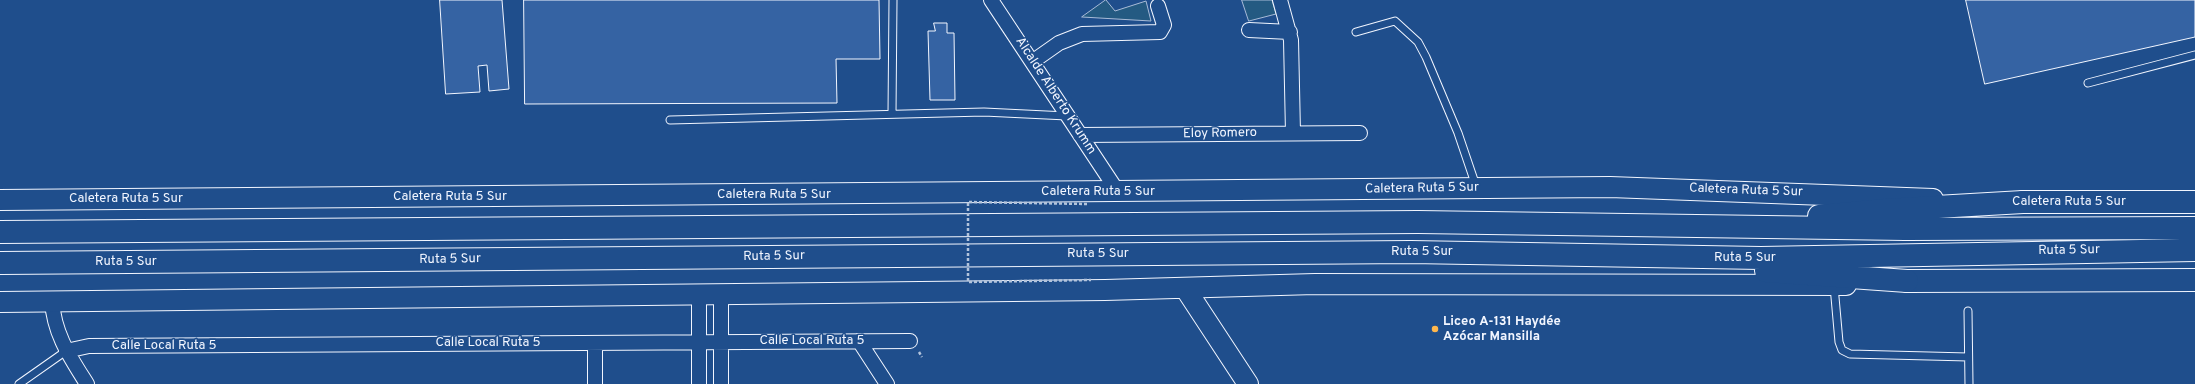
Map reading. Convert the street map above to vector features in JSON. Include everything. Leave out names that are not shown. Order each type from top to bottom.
[{"type":"main road","name":"Caletera Ruta 5 Sur","points":[[0,200],[1476,188],[1660,188],[2023,202],[2195,202]]},
{"type":"main road","points":[[1710,227],[1884,210],[2023,202]]},
{"type":"main road","name":"Ruta 5 Sur","points":[[0,232],[1410,222],[1913,229],[2195,228]]},
{"type":"main road","name":"Ruta 5 Sur","points":[[0,263],[1412,252],[1761,258],[2195,250]]},
{"type":"main road","points":[[1580,255],[1907,281]]},
{"type":"main road","points":[[0,302],[699,295],[1185,288],[1398,283],[1834,286],[1907,281],[2195,280]]},
{"type":"main road","points":[[1185,288],[1248,384]]},
{"type":"street","name":"Alcalde Alberto Krumm","points":[[991,0],[1118,192]]},
{"type":"street","points":[[1280,0],[1290,32],[1292,48],[1293,133]]},
{"type":"street","points":[[1032,62],[1059,43],[1082,34],[1160,32],[1164,25],[1158,6]]},
{"type":"street","points":[[1249,30],[1290,32]]},
{"type":"street","name":"Eloy Romero","points":[[1080,135],[1360,132]]},
{"type":"street","points":[[721,294],[721,384]]},
{"type":"street","points":[[699,295],[699,384]]},
{"type":"street","points":[[52,301],[54,323],[66,351],[87,384]]},
{"type":"street","name":"Calle Local Ruta 5","points":[[66,351],[89,346],[910,340]]},
{"type":"street","points":[[859,341],[887,384]]},
{"type":"street","points":[[595,343],[595,384]]},
{"type":"lane","points":[[892,114],[893,0]]},
{"type":"lane","points":[[1356,32],[1395,21],[1418,42],[1435,76],[1458,133],[1476,188]]},
{"type":"lane","points":[[2088,83],[2195,55]]},
{"type":"lane","points":[[670,120],[984,112],[1067,116]]},
{"type":"lane","points":[[1834,286],[1839,342],[1842,350],[1850,354],[1968,357]]},
{"type":"lane","points":[[1968,311],[1969,384]]},
{"type":"lane","points":[[24,383],[66,351]]},
{"type":"path","points":[[1087,204],[968,202],[968,282],[1091,280]]},
{"type":"shaded area","points":[[1106,0],[1115,11],[1146,1],[1151,21],[1082,17]]},
{"type":"shaded area","points":[[1242,0],[1272,0],[1276,14],[1249,21]]},
{"type":"building","points":[[440,0],[502,0],[509,89],[489,91],[487,65],[478,66],[480,92],[446,94]]},
{"type":"building","points":[[524,0],[879,0],[880,59],[836,59],[837,103],[525,104]]},
{"type":"building","points":[[1966,0],[2195,0],[2195,37],[1985,84]]},
{"type":"building","points":[[934,23],[947,23],[947,33],[954,33],[955,100],[930,100],[928,31],[935,31]]},
{"type":"place","name":"Liceo A-131 Haydée Azócar Mansilla","points":[[1435,329]]}]
